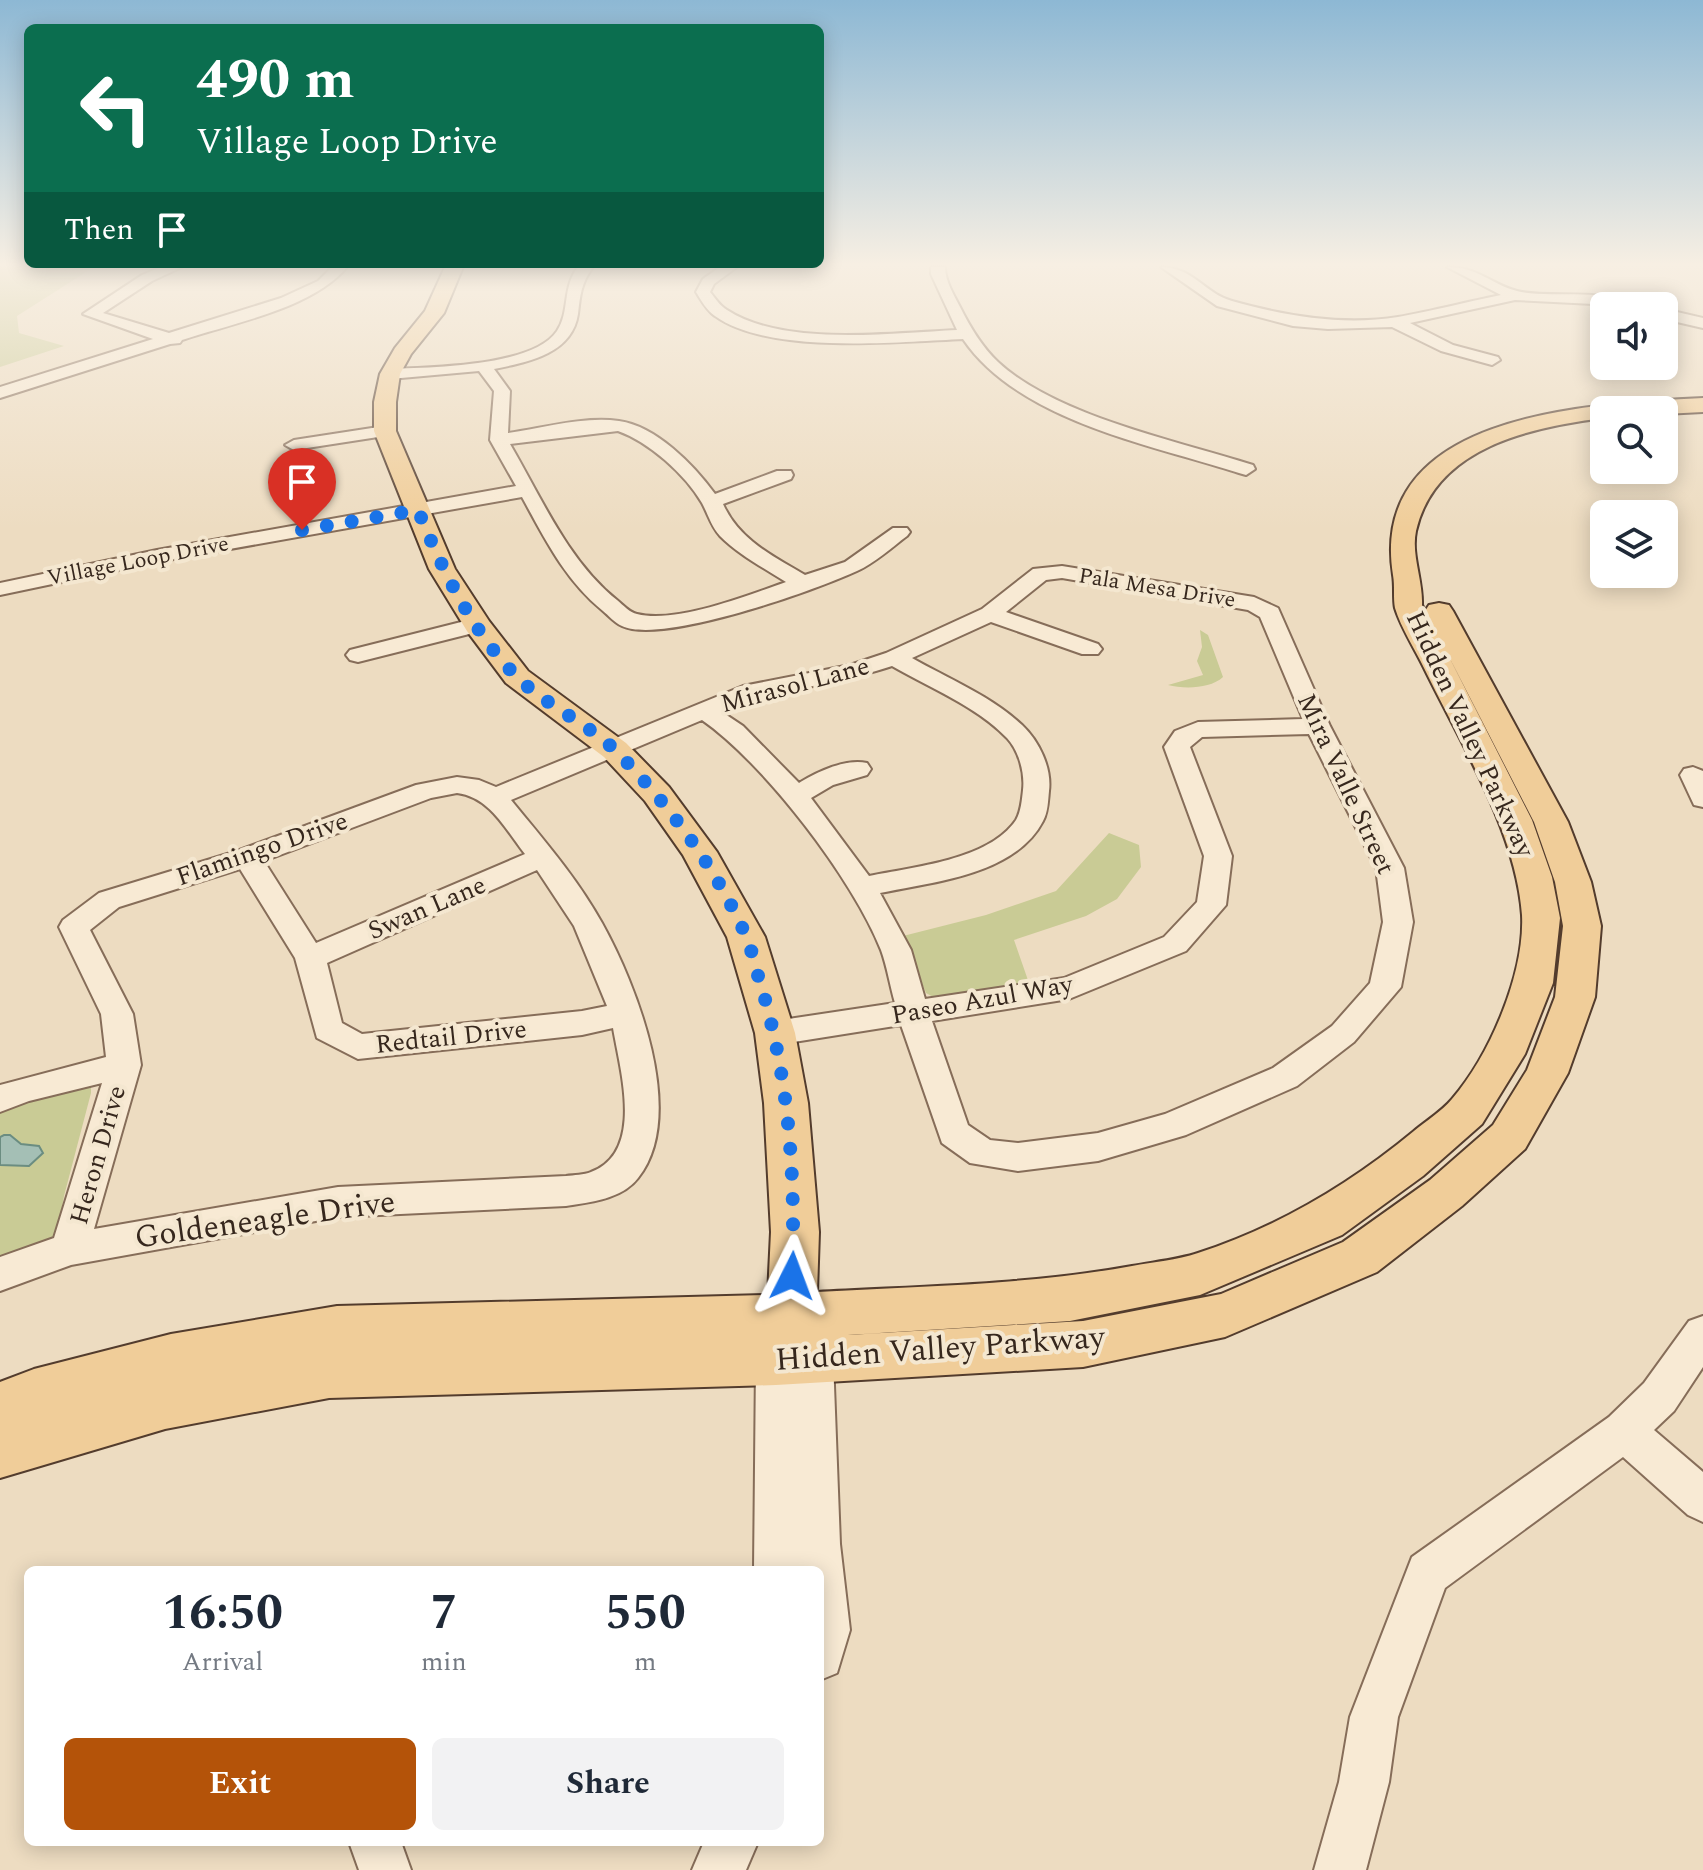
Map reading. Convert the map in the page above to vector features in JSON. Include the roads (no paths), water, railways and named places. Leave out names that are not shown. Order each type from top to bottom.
[{"type":"main road","points":[[401,354],[390,374],[385,402],[385,431],[442,569],[477,625],[517,677],[615,750],[657,794],[699,852],[746,937],[775,1033],[786,1103],[795,1232],[793,1346]]},
{"type":"main road","name":"Hidden Valley Parkway","points":[[1678,406],[1703,405]]},
{"type":"main road","name":"Hidden Valley Parkway","points":[[0,1407],[34,1393],[171,1357],[337,1328],[793,1346],[1083,1344],[1225,1315],[1360,1257],[1446,1193],[1509,1137],[1547,1073],[1575,997],[1582,926],[1573,882],[1551,822],[1435,603],[1411,586],[1403,562],[1403,535],[1409,511],[1422,485],[1441,466],[1476,445],[1517,428],[1590,413]]},
{"type":"main road","name":"Hidden Valley Parkway","points":[[0,1452],[165,1404],[329,1374],[793,1346]]},
{"type":"street","points":[[0,393],[127,354]]},
{"type":"street","points":[[390,374],[452,372],[528,354]]},
{"type":"street","points":[[982,354],[995,369],[1025,389],[1103,422],[1246,469]]},
{"type":"street","points":[[1470,354],[1492,360]]},
{"type":"street","points":[[484,366],[502,391],[499,440],[567,560],[588,588],[629,621],[663,622],[729,610],[806,585],[852,566],[900,532]]},
{"type":"street","points":[[499,440],[618,425],[644,436],[662,448],[711,502],[723,527],[747,548],[806,585]]},
{"type":"street","points":[[294,445],[385,431]]},
{"type":"street","points":[[711,502],[784,475]]},
{"type":"street","name":"Village Loop Drive","points":[[0,589],[157,556],[528,490]]},
{"type":"street","name":"Pala Mesa Drive","points":[[1041,574],[1062,572],[1207,595],[1254,604],[1270,613]]},
{"type":"street","name":"Mirasol Lane","points":[[494,797],[615,750],[752,691],[855,671],[894,658],[990,614],[1041,574]]},
{"type":"street","name":"Mira Valle Street","points":[[913,1013],[954,1133],[982,1153],[1018,1157],[1098,1147],[1174,1125],[1285,1077],[1343,1034],[1385,987],[1398,922],[1390,868],[1318,726],[1270,613]]},
{"type":"street","points":[[990,614],[1090,649]]},
{"type":"street","points":[[358,655],[477,625]]},
{"type":"street","points":[[862,887],[970,862],[1003,848],[1030,821],[1037,784],[1028,751],[1016,732],[977,705],[894,658]]},
{"type":"street","points":[[703,710],[734,731],[796,796],[862,887],[896,950],[913,1013]]},
{"type":"street","name":"Paseo Azul Way","points":[[775,1033],[1069,988],[1175,944],[1211,905],[1218,856],[1177,747],[1184,736],[1198,730],[1318,726]]},
{"type":"street","points":[[796,796],[824,779],[858,769]]},
{"type":"street","name":"Flamingo Drive","points":[[74,927],[109,900],[247,857],[425,791],[457,785],[479,788],[494,797]]},
{"type":"street","points":[[494,797],[543,857],[588,925],[626,1013]]},
{"type":"street","name":"Redtail Drive","points":[[247,857],[310,958],[328,1030],[358,1047],[582,1023],[626,1013]]},
{"type":"street","name":"Swan Lane","points":[[310,958],[543,857]]},
{"type":"street","name":"Heron Drive","points":[[70,1249],[124,1065],[117,1014],[74,927]]},
{"type":"street","name":"Goldeneagle Drive","points":[[0,1274],[70,1249],[338,1202],[566,1191],[599,1186],[625,1169],[640,1142],[642,1097],[626,1013]]},
{"type":"street","points":[[0,1099],[22,1090],[124,1065]]},
{"type":"street","points":[[1340,1870],[1364,1782],[1374,1717],[1428,1573],[1624,1431],[1659,1397],[1703,1334]]},
{"type":"street","points":[[777,1566],[793,1346]]},
{"type":"street","points":[[793,1346],[820,1566]]},
{"type":"street","points":[[1624,1431],[1703,1500]]},
{"type":"street","points":[[824,1601],[827,1630],[824,1641]]},
{"type":"street","points":[[376,1846],[385,1870]]},
{"type":"street","points":[[718,1870],[730,1846]]}]
